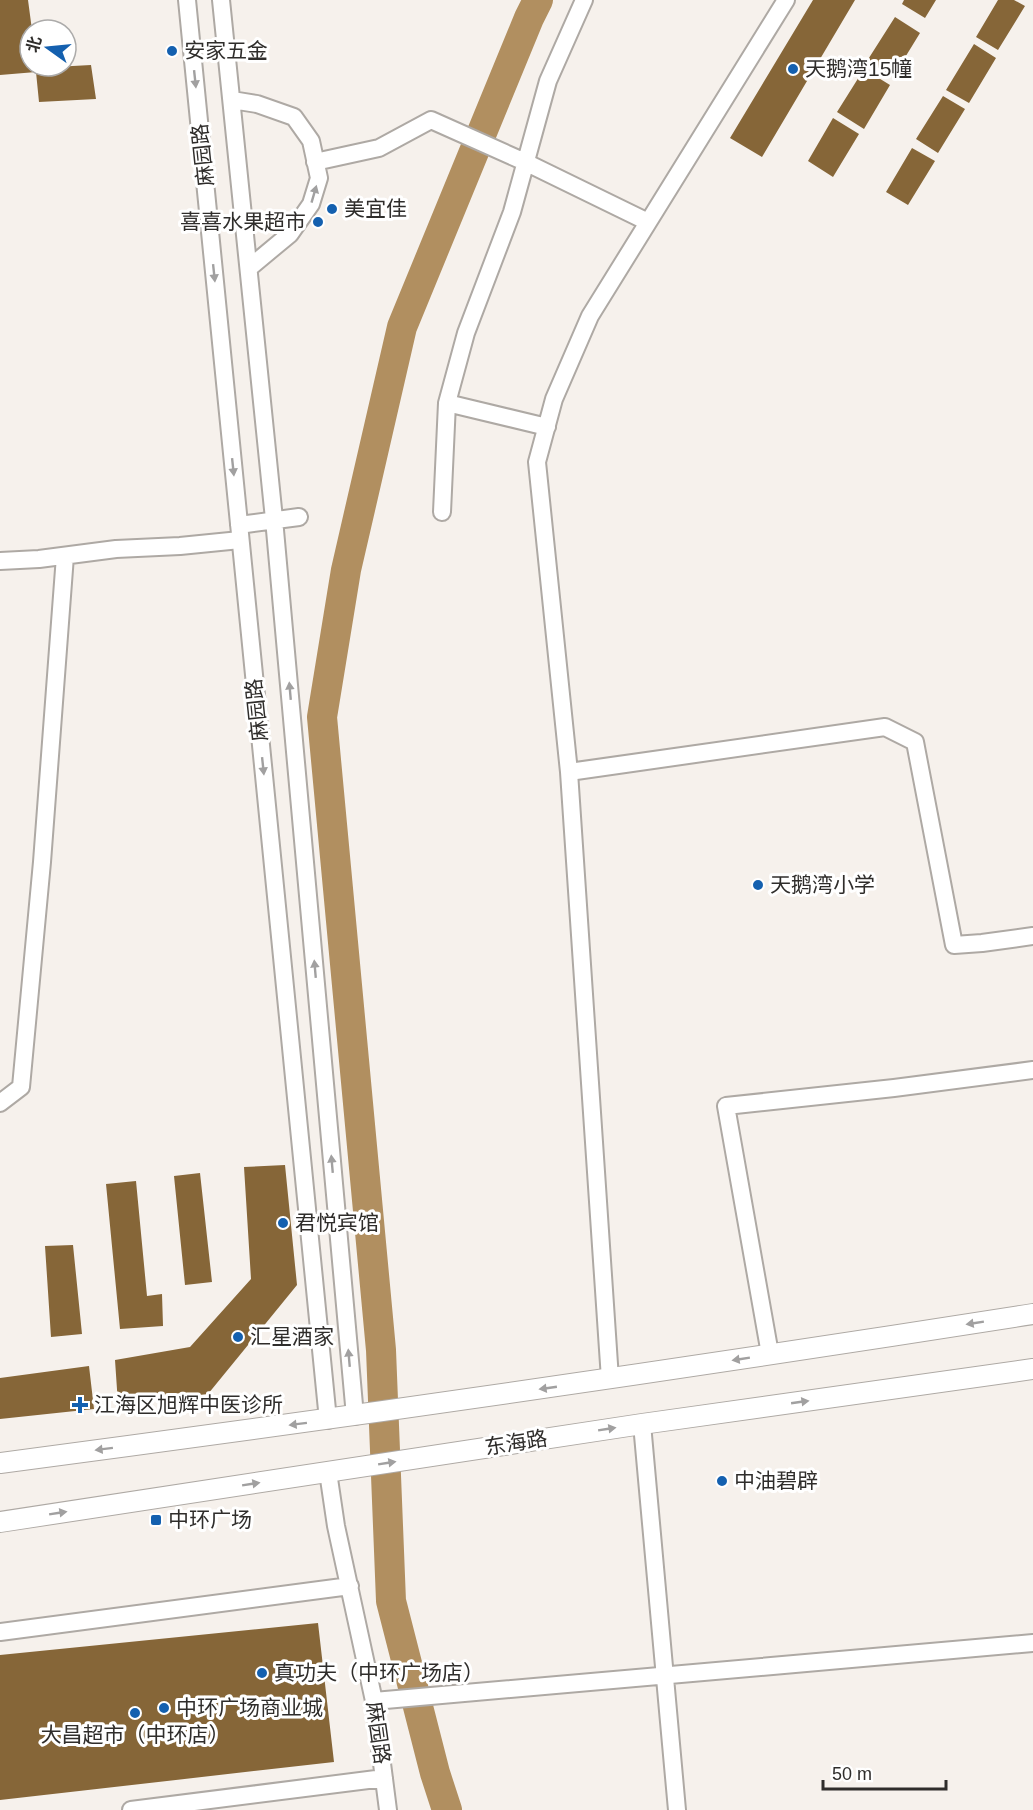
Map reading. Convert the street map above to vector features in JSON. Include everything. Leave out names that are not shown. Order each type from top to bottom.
[{"type":"main road","points":[[0,1463],[328,1420],[1033,1314]]},
{"type":"main road","name":"东海路","points":[[0,1522],[642,1424],[1033,1369]]},
{"type":"street","name":"麻园路","points":[[187,0],[328,1420]]},
{"type":"street","name":"麻园路","points":[[221,0],[274,519],[355,1416]]},
{"type":"street","points":[[442,512],[447,404],[466,333],[512,212],[548,81],[584,0]]},
{"type":"street","points":[[610,1379],[569,772],[537,462],[554,399],[590,316],[786,0]]},
{"type":"street","points":[[231,100],[257,104],[294,117],[311,141],[319,178],[311,204],[290,234],[249,268]]},
{"type":"street","points":[[315,162],[379,148],[431,120],[525,162],[648,222]]},
{"type":"street","points":[[447,404],[547,427]]},
{"type":"street","points":[[0,561],[116,549],[180,546],[240,532],[274,519],[299,517]]},
{"type":"street","points":[[0,1103],[21,1087],[42,862],[65,556]]},
{"type":"street","points":[[569,772],[885,727],[915,742],[954,945],[1033,936]]},
{"type":"street","points":[[770,1354],[726,1106],[1033,1070]]},
{"type":"street","points":[[642,1424],[677,1810]]},
{"type":"street","name":"麻园路","points":[[328,1472],[336,1526],[375,1701],[388,1810]]},
{"type":"street","points":[[0,1632],[350,1586]]},
{"type":"street","points":[[375,1701],[1033,1643]]},
{"type":"street","points":[[131,1810],[384,1778]]},
{"type":"building","points":[[0,0],[28,0],[30,18],[18,18],[18,74],[0,75]]},
{"type":"building","name":"天鹅湾15幢","points":[[813,0],[855,0],[762,157],[730,138]]},
{"type":"building","points":[[904,0],[936,0],[925,18],[902,4]]},
{"type":"building","points":[[998,0],[1014,0],[1025,6],[998,50],[976,37]]},
{"type":"building","points":[[895,17],[920,33],[893,77],[867,61]]},
{"type":"building","points":[[974,44],[996,58],[969,103],[946,90]]},
{"type":"building","points":[[91,65],[96,99],[39,102],[37,78],[78,78],[78,66]]},
{"type":"building","points":[[864,69],[890,85],[864,129],[837,112]]},
{"type":"building","points":[[943,96],[965,109],[938,153],[916,139]]},
{"type":"building","points":[[833,118],[859,134],[833,177],[808,161]]},
{"type":"building","points":[[912,148],[935,161],[908,205],[886,192]]},
{"type":"building","points":[[285,1165],[297,1285],[208,1394],[118,1404],[115,1360],[190,1347],[251,1279],[244,1167]]},
{"type":"building","points":[[200,1173],[212,1282],[185,1285],[174,1176]]},
{"type":"building","points":[[136,1181],[147,1296],[162,1294],[163,1326],[120,1329],[106,1184]]},
{"type":"building","points":[[73,1245],[82,1334],[51,1337],[45,1246]]},
{"type":"building","points":[[89,1366],[94,1409],[0,1419],[0,1378]]},
{"type":"building","name":"中环广场商业城","points":[[318,1623],[334,1762],[0,1800],[0,1655]]},
{"type":"waterway","points":[[447,1810],[435,1773],[391,1601],[381,1350],[322,717],[346,570],[402,327],[538,0]]},
{"type":"place","name":"安家五金","points":[[172,51]]},
{"type":"place","name":"天鹅湾15幢","points":[[793,69]]},
{"type":"place","name":"美宜佳","points":[[332,209]]},
{"type":"place","name":"喜喜水果超市","points":[[318,222]]},
{"type":"place","name":"天鹅湾小学","points":[[758,885]]},
{"type":"place","name":"君悦宾馆","points":[[283,1223]]},
{"type":"place","name":"汇星酒家","points":[[238,1337]]},
{"type":"place","name":"江海区旭辉中医诊所","points":[[80,1405]]},
{"type":"place","name":"中油碧辟","points":[[722,1481]]},
{"type":"place","name":"中环广场","points":[[156,1520]]},
{"type":"place","name":"真功夫（中环广场店）","points":[[262,1673]]},
{"type":"place","name":"中环广场商业城","points":[[164,1708]]},
{"type":"place","name":"大昌超市（中环店）","points":[[135,1713]]}]
